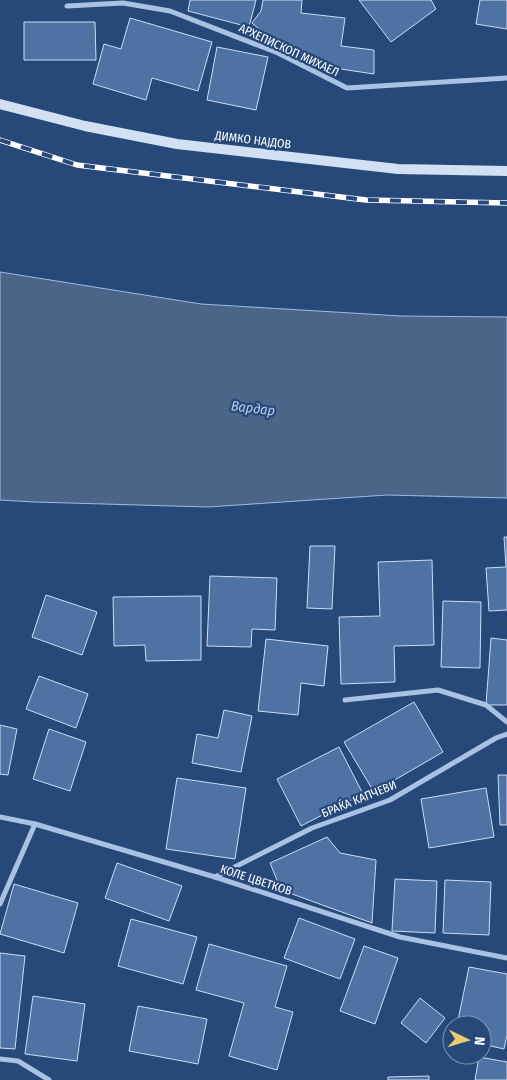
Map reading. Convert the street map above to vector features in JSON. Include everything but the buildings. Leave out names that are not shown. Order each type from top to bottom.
[{"type":"main road","name":"ДИМКО НАЈДОВ","points":[[0,104],[85,126],[177,144],[398,169],[507,172]]},
{"type":"street","name":"АРХЕПИСКОП МИХАЕЛ","points":[[67,6],[123,3],[170,11],[278,53],[347,88],[507,78]]},
{"type":"street","points":[[345,700],[438,690],[486,704],[507,722]]},
{"type":"street","name":"БРАЌА КАПЧЕВИ","points":[[215,877],[312,828],[390,800],[496,738],[507,734]]},
{"type":"street","name":"КОЛЕ ЦВЕТКОВ","points":[[0,817],[35,824],[215,877],[400,937],[507,958]]},
{"type":"street","points":[[0,904],[35,824]]},
{"type":"street","points":[[0,1059],[18,1061],[49,1080]]},
{"type":"water","name":"Вардар","points":[[0,272],[201,304],[401,316],[507,317],[507,498],[387,495],[208,507],[0,500]]},
{"type":"railway","points":[[0,140],[77,165],[366,200],[507,203]]}]
